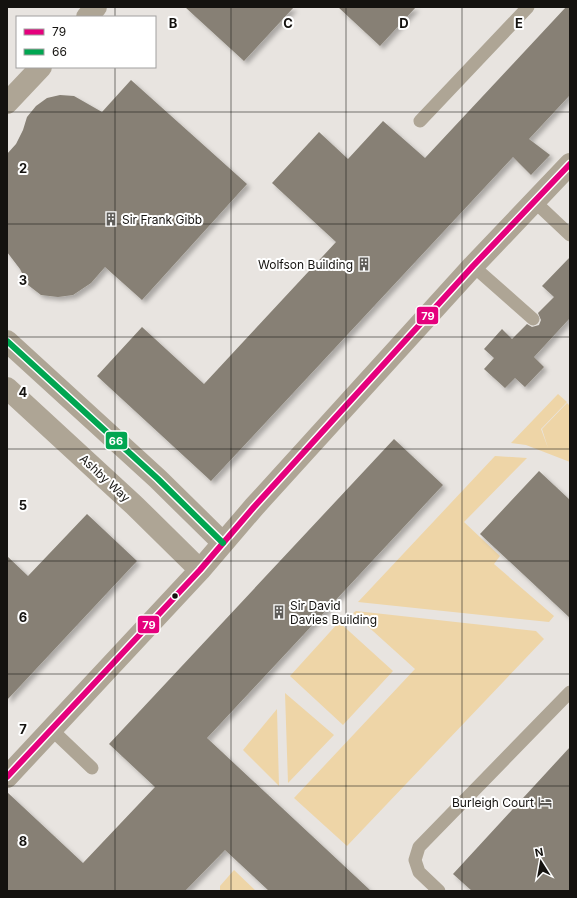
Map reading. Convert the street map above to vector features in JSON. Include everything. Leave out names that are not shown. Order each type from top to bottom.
[{"type":"street","points":[[89,16],[96,7]]},
{"type":"street","points":[[7,103],[40,68]]},
{"type":"street","points":[[7,777],[200,570],[254,507],[473,266],[570,164]]},
{"type":"street","points":[[7,341],[158,479],[223,543]]},
{"type":"street","name":"Ashby Way","points":[[7,388],[134,505],[200,570]]},
{"type":"lane","points":[[420,121],[528,7]]},
{"type":"lane","points":[[535,202],[570,235]]},
{"type":"lane","points":[[473,266],[533,319]]},
{"type":"lane","points":[[439,891],[419,872],[415,860],[419,847],[570,692]]},
{"type":"lane","points":[[51,729],[92,768]]},
{"type":"shaded area","points":[[558,394],[567,402],[541,429],[548,448],[542,429],[567,403],[570,406],[570,462],[526,445],[511,443]]},
{"type":"shaded area","points":[[495,456],[527,458],[464,522],[500,556],[494,564],[554,616],[549,622],[358,602]]},
{"type":"shaded area","points":[[356,611],[536,631],[544,639],[347,846],[294,798],[415,669],[353,613]]},
{"type":"shaded area","points":[[339,622],[393,671],[343,725],[290,676]]},
{"type":"shaded area","points":[[285,693],[334,735],[288,783]]},
{"type":"shaded area","points":[[277,709],[279,786],[243,750]]},
{"type":"shaded area","points":[[234,870],[256,891],[220,891],[220,886]]},
{"type":"building","points":[[185,7],[294,7],[244,61]]},
{"type":"building","points":[[338,7],[416,7],[380,46]]},
{"type":"building","name":"Wolfson Building","points":[[566,7],[570,7],[570,95],[529,139],[550,155],[531,175],[513,157],[211,481],[97,376],[142,327],[204,384],[336,242],[272,183],[319,132],[348,159],[383,121],[425,158]]},
{"type":"building","name":"Sir Frank Gibb","points":[[131,80],[247,184],[142,300],[105,267],[91,283],[73,295],[58,297],[41,295],[28,285],[20,269],[7,252],[7,154],[16,144],[23,130],[27,117],[36,106],[47,98],[60,95],[74,96],[102,112]]},
{"type":"building","points":[[570,257],[570,318],[534,357],[544,367],[525,387],[515,378],[505,388],[484,369],[494,358],[484,349],[502,329],[512,339],[527,324],[532,327],[539,325],[541,320],[538,313],[554,297],[542,286]]},
{"type":"building","name":"Sir David Davies Building","points":[[394,439],[443,485],[207,738],[371,891],[269,891],[225,850],[185,891],[7,891],[7,792],[83,863],[155,787],[109,744]]},
{"type":"building","points":[[539,471],[570,500],[570,618],[480,534]]},
{"type":"building","points":[[87,514],[137,561],[7,700],[7,556],[28,576]]},
{"type":"building","name":"Burleigh Court","points":[[570,747],[570,891],[472,891],[453,874]]},
{"type":"transit line","name":"79","points":[[7,777],[200,570],[254,507],[473,266],[570,164]]},
{"type":"transit line","name":"66","points":[[7,341],[158,479],[223,543]]},
{"type":"place","name":"Sir Frank Gibb","points":[[111,219]]},
{"type":"place","name":"Wolfson Building","points":[[364,264]]},
{"type":"place","name":"Sir David Davies Building","points":[[279,612]]},
{"type":"place","name":"Burleigh Court","points":[[545,802]]}]
